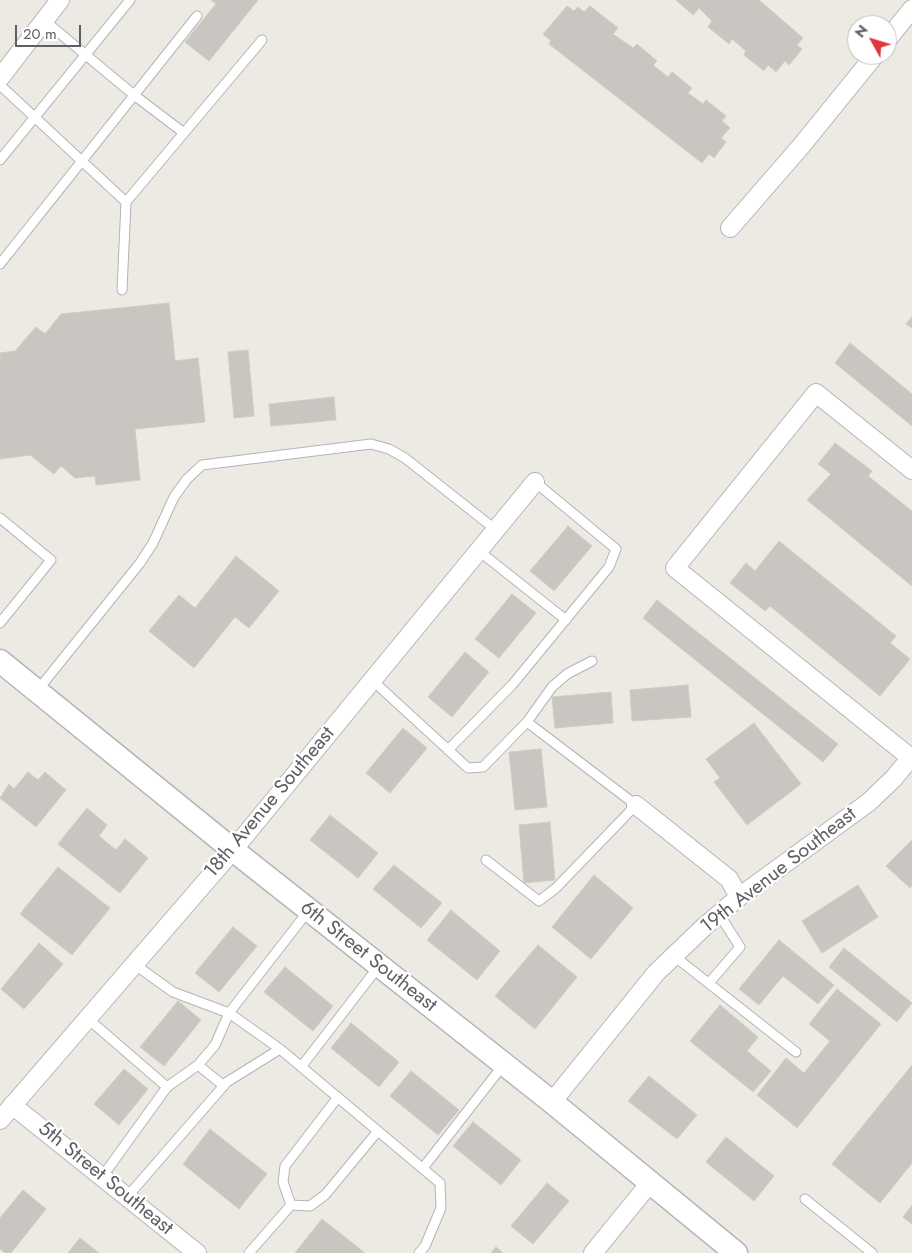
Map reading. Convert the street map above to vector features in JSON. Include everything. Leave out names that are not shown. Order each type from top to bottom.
[{"type":"street","points":[[0,78],[60,0]]},
{"type":"street","points":[[897,28],[912,10]]},
{"type":"street","points":[[730,228],[802,145],[867,65]]},
{"type":"street","points":[[912,470],[816,393],[675,568],[912,757]]},
{"type":"street","name":"18th Avenue Southeast","points":[[0,1120],[233,850],[535,482]]},
{"type":"street","name":"6th Street Southeast","points":[[0,661],[233,850],[552,1102],[736,1253]]},
{"type":"street","name":"19th Avenue Southeast","points":[[552,1102],[656,973],[739,897],[869,802],[912,757]]},
{"type":"street","points":[[636,805],[729,879],[739,897]]},
{"type":"street","name":"5th Street Southeast","points":[[12,1105],[197,1253]]},
{"type":"street","points":[[593,1253],[650,1183]]},
{"type":"lane","points":[[0,160],[130,0]]},
{"type":"lane","points":[[0,264],[197,16]]},
{"type":"lane","points":[[45,21],[134,95],[184,133]]},
{"type":"lane","points":[[122,290],[126,202],[262,40]]},
{"type":"lane","points":[[0,85],[126,202]]},
{"type":"lane","points":[[37,691],[140,563],[153,543],[174,497],[187,479],[202,466],[371,444],[389,449],[405,458],[496,530]]},
{"type":"lane","points":[[448,750],[512,685],[609,567],[616,549],[535,482]]},
{"type":"lane","points":[[0,518],[52,560],[0,623]]},
{"type":"lane","points":[[479,550],[566,620]]},
{"type":"lane","points":[[372,680],[468,768],[483,768],[527,722],[552,687],[567,674],[592,661]]},
{"type":"lane","points":[[486,860],[538,901],[556,888],[636,805],[527,722]]},
{"type":"lane","points":[[102,1177],[167,1087],[198,1066],[214,1045],[229,1013],[309,910]]},
{"type":"lane","points":[[709,983],[740,947],[719,914]]},
{"type":"lane","points":[[674,956],[796,1052]]},
{"type":"lane","points":[[134,964],[173,992],[229,1013],[280,1049],[440,1183],[441,1208],[425,1246],[419,1253]]},
{"type":"lane","points":[[301,1066],[380,966]]},
{"type":"lane","points":[[88,1018],[167,1087]]},
{"type":"lane","points":[[127,1197],[224,1086],[280,1049]]},
{"type":"lane","points":[[423,1168],[504,1064]]},
{"type":"lane","points":[[198,1066],[224,1086]]},
{"type":"lane","points":[[291,1205],[284,1182],[285,1166],[338,1097]]},
{"type":"lane","points":[[291,1205],[310,1206],[325,1195],[378,1131]]},
{"type":"lane","points":[[805,1199],[872,1253]]},
{"type":"lane","points":[[249,1253],[291,1205]]},
{"type":"building","points":[[211,0],[258,0],[209,61],[185,42],[216,4]]},
{"type":"building","points":[[676,0],[759,0],[803,38],[797,45],[802,49],[789,65],[785,61],[776,72],[768,65],[764,71],[744,55],[746,51],[732,39],[729,44],[708,27],[712,21],[699,8],[693,15]]},
{"type":"building","points":[[567,6],[574,11],[578,7],[584,12],[590,6],[618,28],[613,34],[633,48],[637,44],[657,61],[653,65],[668,77],[672,72],[692,88],[688,93],[703,104],[706,100],[726,116],[722,121],[730,128],[721,138],[726,142],[714,158],[709,154],[702,163],[549,44],[551,41],[543,34]]},
{"type":"building","points":[[169,303],[175,361],[198,358],[205,422],[135,429],[140,480],[96,485],[95,476],[75,478],[61,466],[54,474],[30,455],[0,459],[0,353],[15,351],[36,327],[45,334],[61,314]]},
{"type":"building","points":[[912,317],[912,328],[906,324]]},
{"type":"building","points":[[850,343],[912,394],[912,426],[835,363]]},
{"type":"building","points":[[248,350],[254,416],[234,418],[228,352]]},
{"type":"building","points":[[334,397],[336,420],[271,426],[269,404]]},
{"type":"building","points":[[835,443],[872,471],[868,476],[912,511],[912,586],[807,500],[831,474],[818,464]]},
{"type":"building","points":[[568,526],[592,546],[554,591],[530,571]]},
{"type":"building","points":[[779,541],[896,636],[890,643],[910,659],[880,696],[770,606],[765,611],[730,583],[746,563],[755,571]]},
{"type":"building","points":[[236,556],[279,591],[249,628],[235,617],[194,668],[149,631],[179,595],[195,608]]},
{"type":"building","points":[[512,594],[536,613],[499,658],[475,639]]},
{"type":"building","points":[[657,600],[838,744],[823,762],[643,618]]},
{"type":"building","points":[[465,652],[489,672],[452,717],[428,697]]},
{"type":"building","points":[[688,685],[691,717],[632,721],[630,690]]},
{"type":"building","points":[[611,692],[613,723],[555,728],[552,697]]},
{"type":"building","points":[[754,723],[801,784],[747,825],[714,782],[720,778],[706,759]]},
{"type":"building","points":[[403,728],[427,748],[390,793],[366,773]]},
{"type":"building","points":[[541,749],[547,807],[515,810],[509,752]]},
{"type":"building","points":[[28,772],[38,780],[45,772],[66,790],[36,827],[0,798],[9,784],[14,789]]},
{"type":"building","points":[[87,808],[107,825],[99,836],[116,850],[125,839],[148,858],[120,893],[58,844]]},
{"type":"building","points":[[330,815],[378,853],[358,878],[310,840]]},
{"type":"building","points":[[550,822],[555,880],[524,883],[519,825]]},
{"type":"building","points":[[912,840],[912,886],[910,888],[886,866]]},
{"type":"building","points":[[394,865],[442,903],[421,928],[373,889]]},
{"type":"building","points":[[58,867],[110,908],[72,955],[20,914]]},
{"type":"building","points":[[594,875],[633,908],[591,959],[552,927]]},
{"type":"building","points":[[858,885],[878,917],[822,953],[802,921]]},
{"type":"building","points":[[451,910],[500,951],[477,980],[427,940]]},
{"type":"building","points":[[233,927],[257,946],[219,992],[195,973]]},
{"type":"building","points":[[779,940],[834,985],[818,1004],[783,976],[759,1005],[739,989]]},
{"type":"building","points":[[39,943],[63,964],[24,1009],[1,989]]},
{"type":"building","points":[[538,945],[577,977],[535,1029],[495,996]]},
{"type":"building","points":[[844,948],[912,1003],[897,1022],[829,967]]},
{"type":"building","points":[[285,967],[333,1006],[313,1031],[264,992]]},
{"type":"building","points":[[837,989],[881,1024],[797,1128],[757,1095],[786,1058],[804,1073],[830,1041],[809,1024]]},
{"type":"building","points":[[178,1001],[201,1020],[164,1066],[140,1047]]},
{"type":"building","points":[[720,1005],[758,1037],[747,1051],[771,1071],[753,1092],[690,1041]]},
{"type":"building","points":[[351,1023],[399,1062],[379,1087],[331,1048]]},
{"type":"building","points":[[912,1065],[912,1163],[880,1203],[832,1164]]},
{"type":"building","points":[[124,1069],[148,1089],[119,1125],[94,1104]]},
{"type":"building","points":[[411,1071],[459,1110],[438,1135],[390,1096]]},
{"type":"building","points":[[649,1076],[697,1115],[677,1139],[628,1101]]},
{"type":"building","points":[[473,1122],[521,1160],[501,1185],[453,1146]]},
{"type":"building","points":[[210,1129],[267,1174],[239,1209],[183,1164]]},
{"type":"building","points":[[726,1137],[774,1176],[754,1201],[706,1162]]},
{"type":"building","points":[[547,1183],[569,1201],[533,1244],[511,1226]]},
{"type":"building","points":[[23,1190],[46,1209],[11,1253],[5,1253],[0,1249],[0,1218]]},
{"type":"building","points":[[912,1205],[912,1224],[903,1217]]},
{"type":"building","points":[[322,1219],[365,1253],[295,1253]]},
{"type":"building","points":[[80,1238],[99,1253],[68,1253]]},
{"type":"building","points":[[496,1247],[503,1253],[491,1253]]}]
